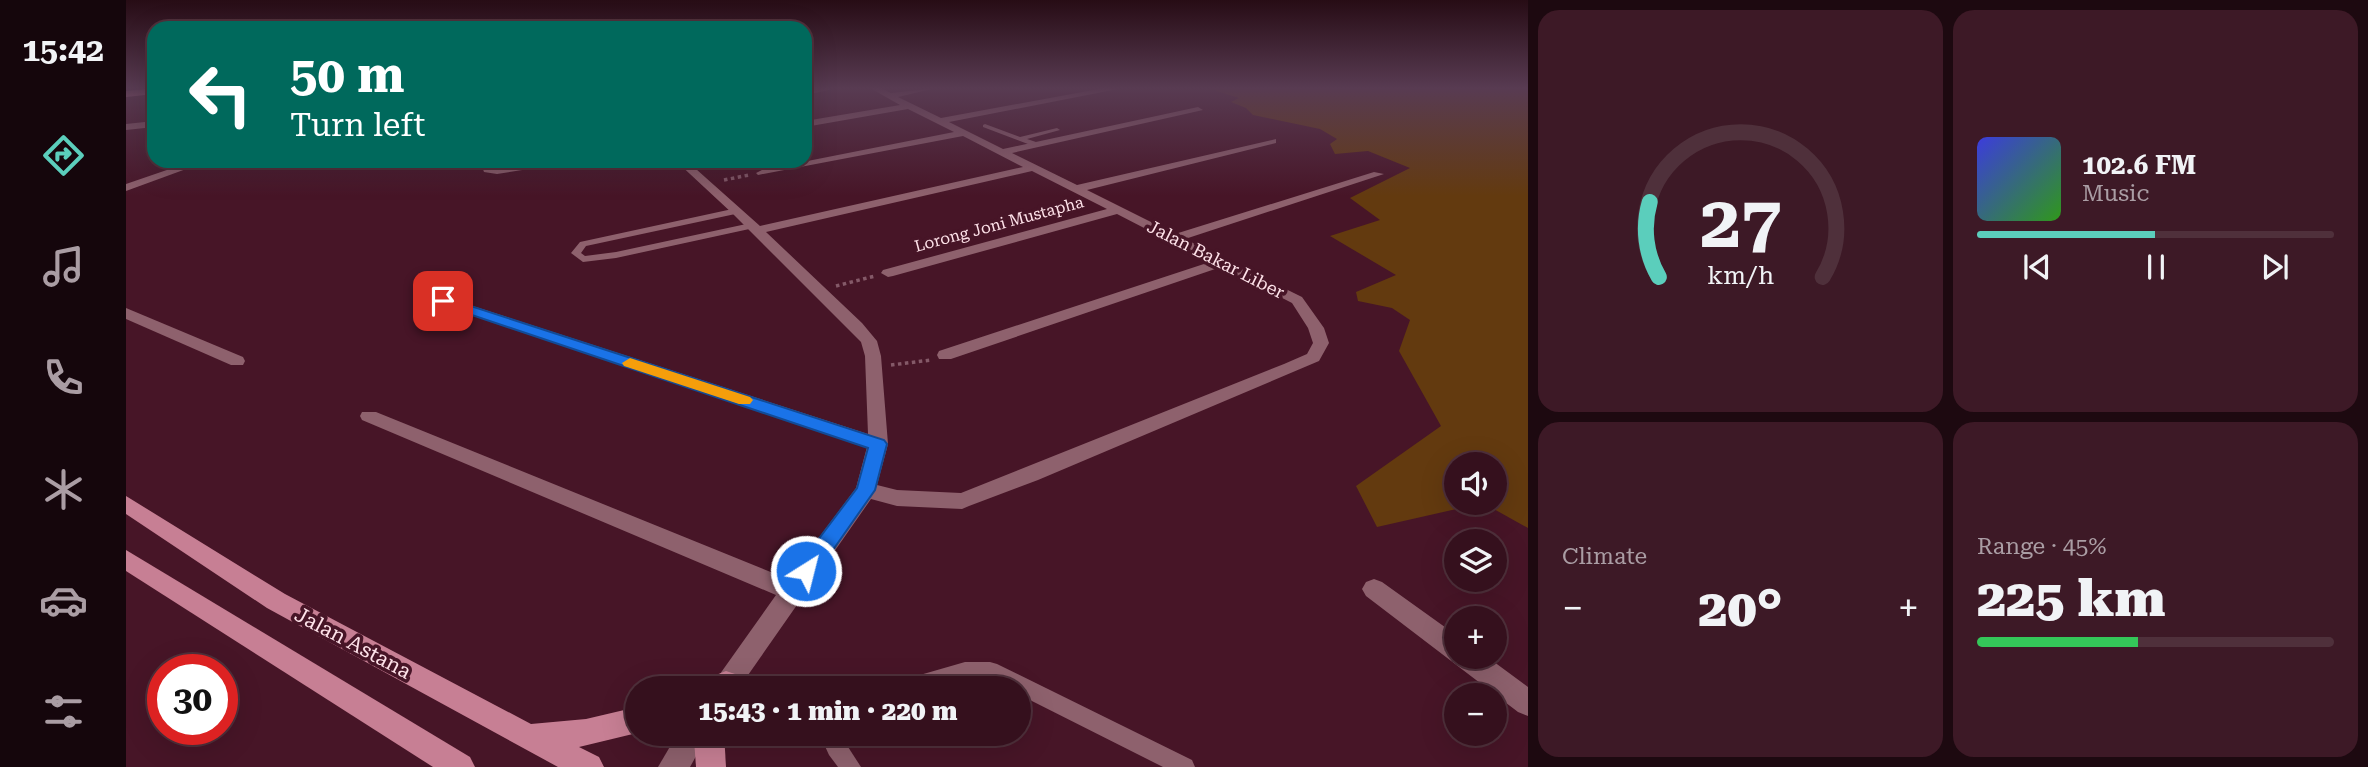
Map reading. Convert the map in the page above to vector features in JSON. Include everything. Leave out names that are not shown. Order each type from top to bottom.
[{"type":"main road","name":"Jalan Astana","points":[[126,504],[276,601],[528,738],[589,767]]},
{"type":"main road","points":[[126,559],[460,767]]},
{"type":"main road","points":[[528,738],[586,733],[625,723]]},
{"type":"main road","points":[[709,746],[711,767]]},
{"type":"street","name":"Jalan Bakar Liber","points":[[866,490],[897,498],[962,501],[1031,475],[1313,357],[1321,343],[1316,328],[1297,300],[946,124]]},
{"type":"street","points":[[1003,152],[1134,124]]},
{"type":"street","points":[[126,127],[147,125]]},
{"type":"street","points":[[812,163],[965,133]]},
{"type":"street","points":[[1077,189],[1272,141]]},
{"type":"street","points":[[126,188],[183,168]]},
{"type":"street","points":[[689,168],[737,211],[869,341],[872,364],[878,444],[866,490],[734,676]]},
{"type":"street","points":[[762,173],[787,168]]},
{"type":"street","points":[[753,228],[1032,168]]},
{"type":"street","points":[[1174,238],[1378,174]]},
{"type":"street","points":[[126,176],[149,180]]},
{"type":"street","name":"Lorong Joni Mustapha","points":[[888,273],[1119,210]]},
{"type":"street","points":[[944,355],[1224,262]]},
{"type":"street","points":[[443,301],[878,444]]},
{"type":"street","points":[[126,313],[237,360]]},
{"type":"street","points":[[369,416],[792,591]]},
{"type":"street","points":[[1374,589],[1444,641]]},
{"type":"street","points":[[1482,669],[1528,703]]},
{"type":"street","points":[[673,767],[687,746]]},
{"type":"lane","points":[[985,126],[1036,145]]},
{"type":"lane","points":[[1019,139],[1058,130]]},
{"type":"lane","points":[[488,168],[490,172],[520,168]]},
{"type":"lane","points":[[536,168],[541,177]]},
{"type":"lane","points":[[737,211],[583,244],[576,253],[583,259],[616,256],[753,228]]},
{"type":"lane","points":[[945,676],[965,670],[990,670],[1002,676]]},
{"type":"lane","points":[[1031,690],[1185,767]]},
{"type":"lane","points":[[835,746],[851,767]]},
{"type":"path","points":[[706,183],[762,173]]},
{"type":"path","points":[[818,290],[888,273]]},
{"type":"path","points":[[872,364],[914,364],[944,355]]},
{"type":"shaded area","points":[[1295,124],[1528,124],[1528,528],[1505,515],[1507,515],[1507,452],[1444,452],[1444,512],[1377,527],[1356,486],[1441,426],[1399,351],[1410,320],[1392,308],[1358,301],[1356,292],[1396,275],[1330,236],[1380,220],[1350,198],[1410,168],[1368,151],[1335,154],[1330,144],[1337,139],[1320,129]]},
{"type":"slow traffic","points":[[630,363],[745,400]]},
{"type":"route","points":[[443,301],[878,444],[866,490],[806,571]]}]
